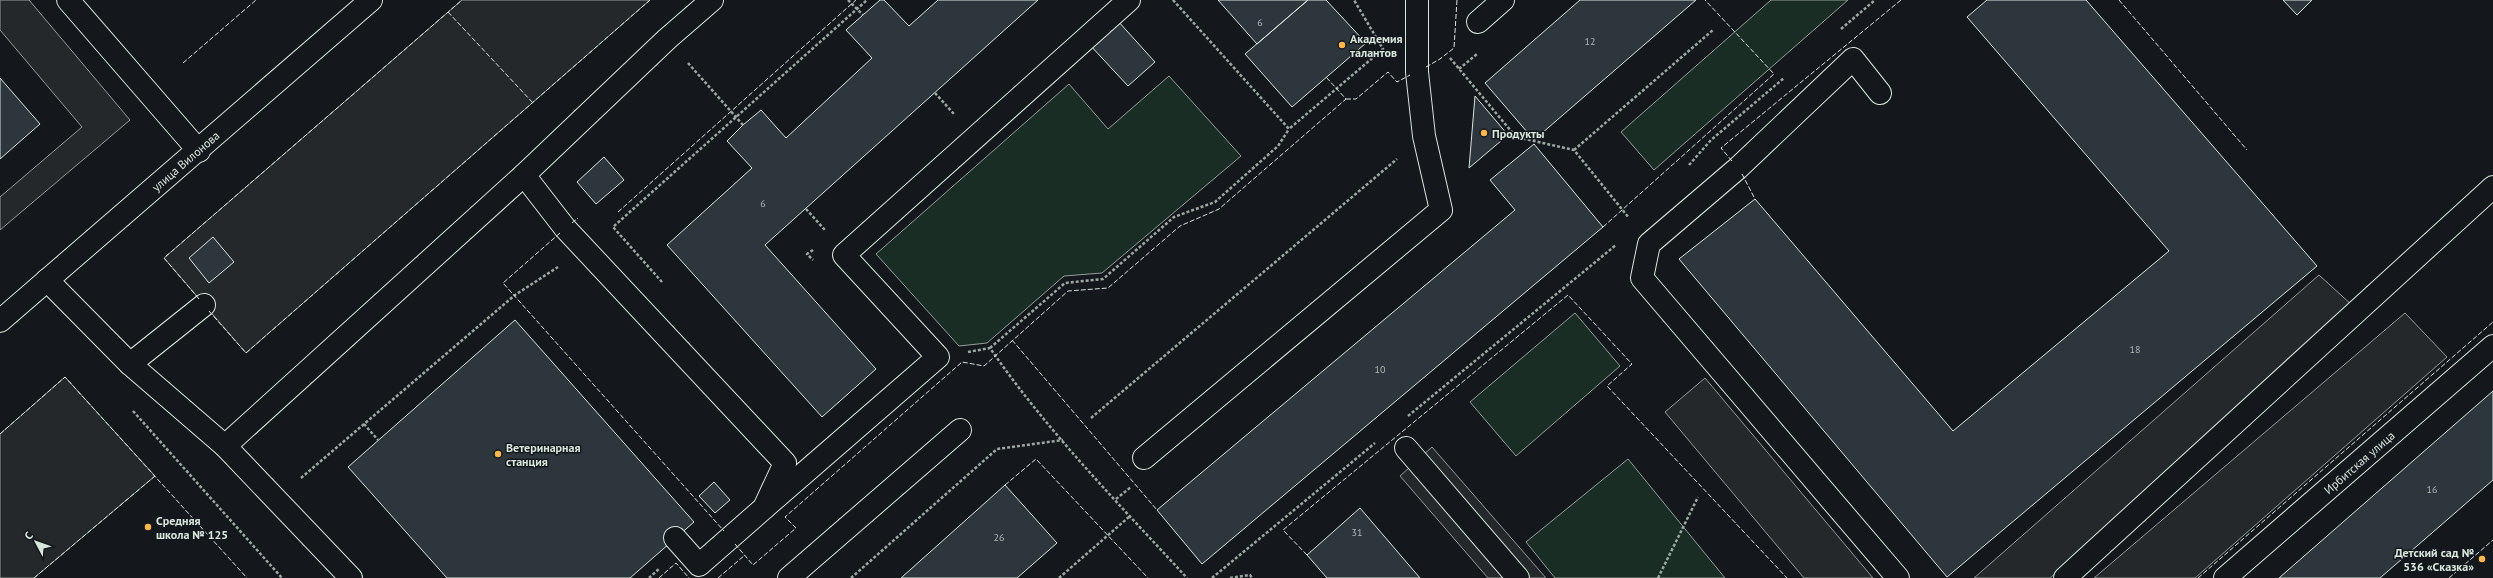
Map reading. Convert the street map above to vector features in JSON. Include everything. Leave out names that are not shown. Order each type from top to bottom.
[{"type":"street","points":[[68,0],[199,151]]},
{"type":"street","name":"улица Вилонова","points":[[0,321],[199,151],[371,0]]},
{"type":"street","points":[[225,446],[524,175],[667,39],[712,0]]},
{"type":"street","points":[[675,538],[699,565],[938,357],[844,255],[1129,0]]},
{"type":"street","points":[[1144,458],[1441,210],[1424,136],[1417,72],[1417,0]]},
{"type":"street","points":[[1478,22],[1503,0]]},
{"type":"street","points":[[1880,93],[1853,59],[1738,168],[1643,236],[1642,278],[1898,578]]},
{"type":"street","points":[[524,175],[565,228],[784,463],[764,508]]},
{"type":"street","points":[[2065,578],[2493,187]]},
{"type":"street","points":[[47,280],[130,364],[225,446],[351,578]]},
{"type":"street","points":[[130,364],[204,305]]},
{"type":"street","name":"Ирбитская улица","points":[[2225,578],[2493,346]]},
{"type":"street","points":[[789,578],[960,430]]},
{"type":"street","points":[[1406,448],[1518,578]]},
{"type":"path","points":[[848,0],[863,15]]},
{"type":"path","points":[[666,286],[613,227],[737,118],[867,0]]},
{"type":"path","points":[[1173,0],[1289,129]]},
{"type":"path","points":[[990,348],[1065,283],[1103,280],[1174,217],[1215,202],[1278,146],[1289,129],[1384,49],[1354,0]]},
{"type":"path","points":[[1838,31],[1875,0]]},
{"type":"path","points":[[1574,150],[1713,30]]},
{"type":"path","points":[[667,39],[744,126]]},
{"type":"path","points":[[1403,420],[1643,236],[1574,150],[1516,137],[1459,69]]},
{"type":"path","points":[[1686,169],[1711,140],[1790,72]]},
{"type":"path","points":[[935,93],[959,120]]},
{"type":"path","points":[[1091,418],[1424,136]]},
{"type":"path","points":[[806,209],[829,235]]},
{"type":"path","points":[[818,245],[807,254],[818,266]]},
{"type":"path","points":[[300,479],[515,295]]},
{"type":"path","points":[[994,355],[1063,440],[1187,578]]},
{"type":"path","points":[[128,406],[282,578]]},
{"type":"path","points":[[364,424],[378,440]]},
{"type":"path","points":[[851,578],[997,449],[1063,440]]},
{"type":"path","points":[[1212,578],[1378,441]]},
{"type":"path","points":[[1116,499],[1135,483]]},
{"type":"path","points":[[1658,578],[1698,496]]},
{"type":"path","points":[[1059,578],[1130,516]]},
{"type":"path","points":[[1230,578],[1250,575],[1252,578]]},
{"type":"green space","points":[[1771,0],[1848,0],[1654,170],[1621,132]]},
{"type":"green space","points":[[1169,76],[1241,156],[1102,273],[1064,276],[987,343],[959,346],[876,254],[1069,84],[1108,129]]},
{"type":"green space","points":[[1575,313],[1620,366],[1516,456],[1470,402]]},
{"type":"green space","points":[[1628,459],[1725,578],[1555,578],[1526,542]]},
{"type":"shaded area","points":[[0,0],[29,0],[130,120],[0,230],[0,197],[82,127],[0,30]]},
{"type":"shaded area","points":[[462,0],[650,0],[246,353],[164,258]]},
{"type":"shaded area","points":[[2319,275],[2353,306],[2050,578],[1974,578]]},
{"type":"shaded area","points":[[2405,313],[2447,357],[2195,578],[2094,578]]},
{"type":"shaded area","points":[[65,377],[155,476],[34,578],[0,578],[0,434]]},
{"type":"shaded area","points":[[1705,378],[1873,578],[1804,578],[1665,412]]},
{"type":"shaded area","points":[[1432,447],[1546,578],[1488,578],[1400,476]]},
{"type":"building","points":[[880,0],[884,0],[909,26],[938,0],[1038,0],[765,245],[876,369],[822,417],[667,245],[752,168],[727,141],[743,125],[761,110],[786,138],[872,58],[846,30]]},
{"type":"building","points":[[1218,0],[1308,0],[1257,44]]},
{"type":"building","points":[[1308,0],[1326,0],[1366,43],[1292,107],[1245,54]]},
{"type":"building","points":[[1580,0],[1696,0],[1534,140],[1485,83]]},
{"type":"building","points":[[1987,0],[2086,0],[2317,266],[1947,577],[1679,259],[1755,199],[1953,431],[2169,251],[1967,17]]},
{"type":"building","points":[[2283,0],[2312,0],[2297,15]]},
{"type":"building","points":[[1117,20],[1155,62],[1128,86],[1089,44]]},
{"type":"building","points":[[0,78],[40,124],[0,159]]},
{"type":"building","points":[[1475,96],[1508,135],[1469,168]]},
{"type":"building","points":[[1534,144],[1603,227],[1202,564],[1157,510],[1515,210],[1490,180]]},
{"type":"building","points":[[604,157],[624,180],[596,204],[577,182]]},
{"type":"building","points":[[213,237],[234,262],[209,283],[189,258]]},
{"type":"building","name":"Ветеринарная станция","points":[[515,320],[694,522],[630,578],[447,578],[348,467]]},
{"type":"building","points":[[2493,391],[2493,480],[2380,578],[2279,578]]},
{"type":"building","points":[[714,482],[730,500],[715,513],[699,496]]},
{"type":"building","points":[[1005,485],[1057,543],[1017,578],[901,578]]},
{"type":"building","points":[[1360,508],[1420,578],[1327,578],[1307,555]]},
{"type":"fence","points":[[183,63],[256,0]]},
{"type":"fence","points":[[199,299],[164,258],[462,0]]},
{"type":"fence","points":[[209,311],[246,353],[650,0]]},
{"type":"fence","points":[[618,212],[856,0]]},
{"type":"fence","points":[[1426,67],[1440,59],[1454,48],[1457,0]]},
{"type":"fence","points":[[1603,227],[1774,74],[1705,0]]},
{"type":"fence","points":[[1732,161],[1721,148],[1901,0]]},
{"type":"fence","points":[[2119,0],[2247,150]]},
{"type":"fence","points":[[448,12],[533,103]]},
{"type":"fence","points":[[1346,99],[1356,99],[1388,72],[1397,82],[1410,75]]},
{"type":"fence","points":[[735,544],[753,565],[796,528],[785,517],[962,362],[984,366],[1068,291],[1108,288],[1180,226],[1219,209],[1346,99],[1326,77]]},
{"type":"fence","points":[[1742,174],[1755,199]]},
{"type":"fence","points":[[572,223],[578,218]]},
{"type":"fence","points":[[560,233],[503,283],[724,531]]},
{"type":"fence","points":[[1307,555],[1283,530],[1568,295],[1632,364],[1607,386],[1787,578]]},
{"type":"fence","points":[[2198,578],[2493,322]]},
{"type":"fence","points":[[1012,340],[1157,510]]},
{"type":"fence","points":[[0,434],[65,377],[247,578]]},
{"type":"fence","points":[[1005,485],[1036,459],[1148,578]]},
{"type":"fence","points":[[34,578],[155,476]]},
{"type":"fence","points":[[2449,578],[2493,540]]},
{"type":"fence","points":[[718,578],[745,555]]},
{"type":"fence","points":[[659,578],[676,563],[689,578]]},
{"type":"place","name":"Академия талантов","points":[[1342,45]]},
{"type":"place","name":"Продукты","points":[[1484,133]]},
{"type":"place","name":"Ветеринарная станция","points":[[498,454]]},
{"type":"place","name":"Средняя школа № 125","points":[[148,527]]},
{"type":"place","name":"Детский сад № 536 «Сказка»","points":[[2482,559]]}]
